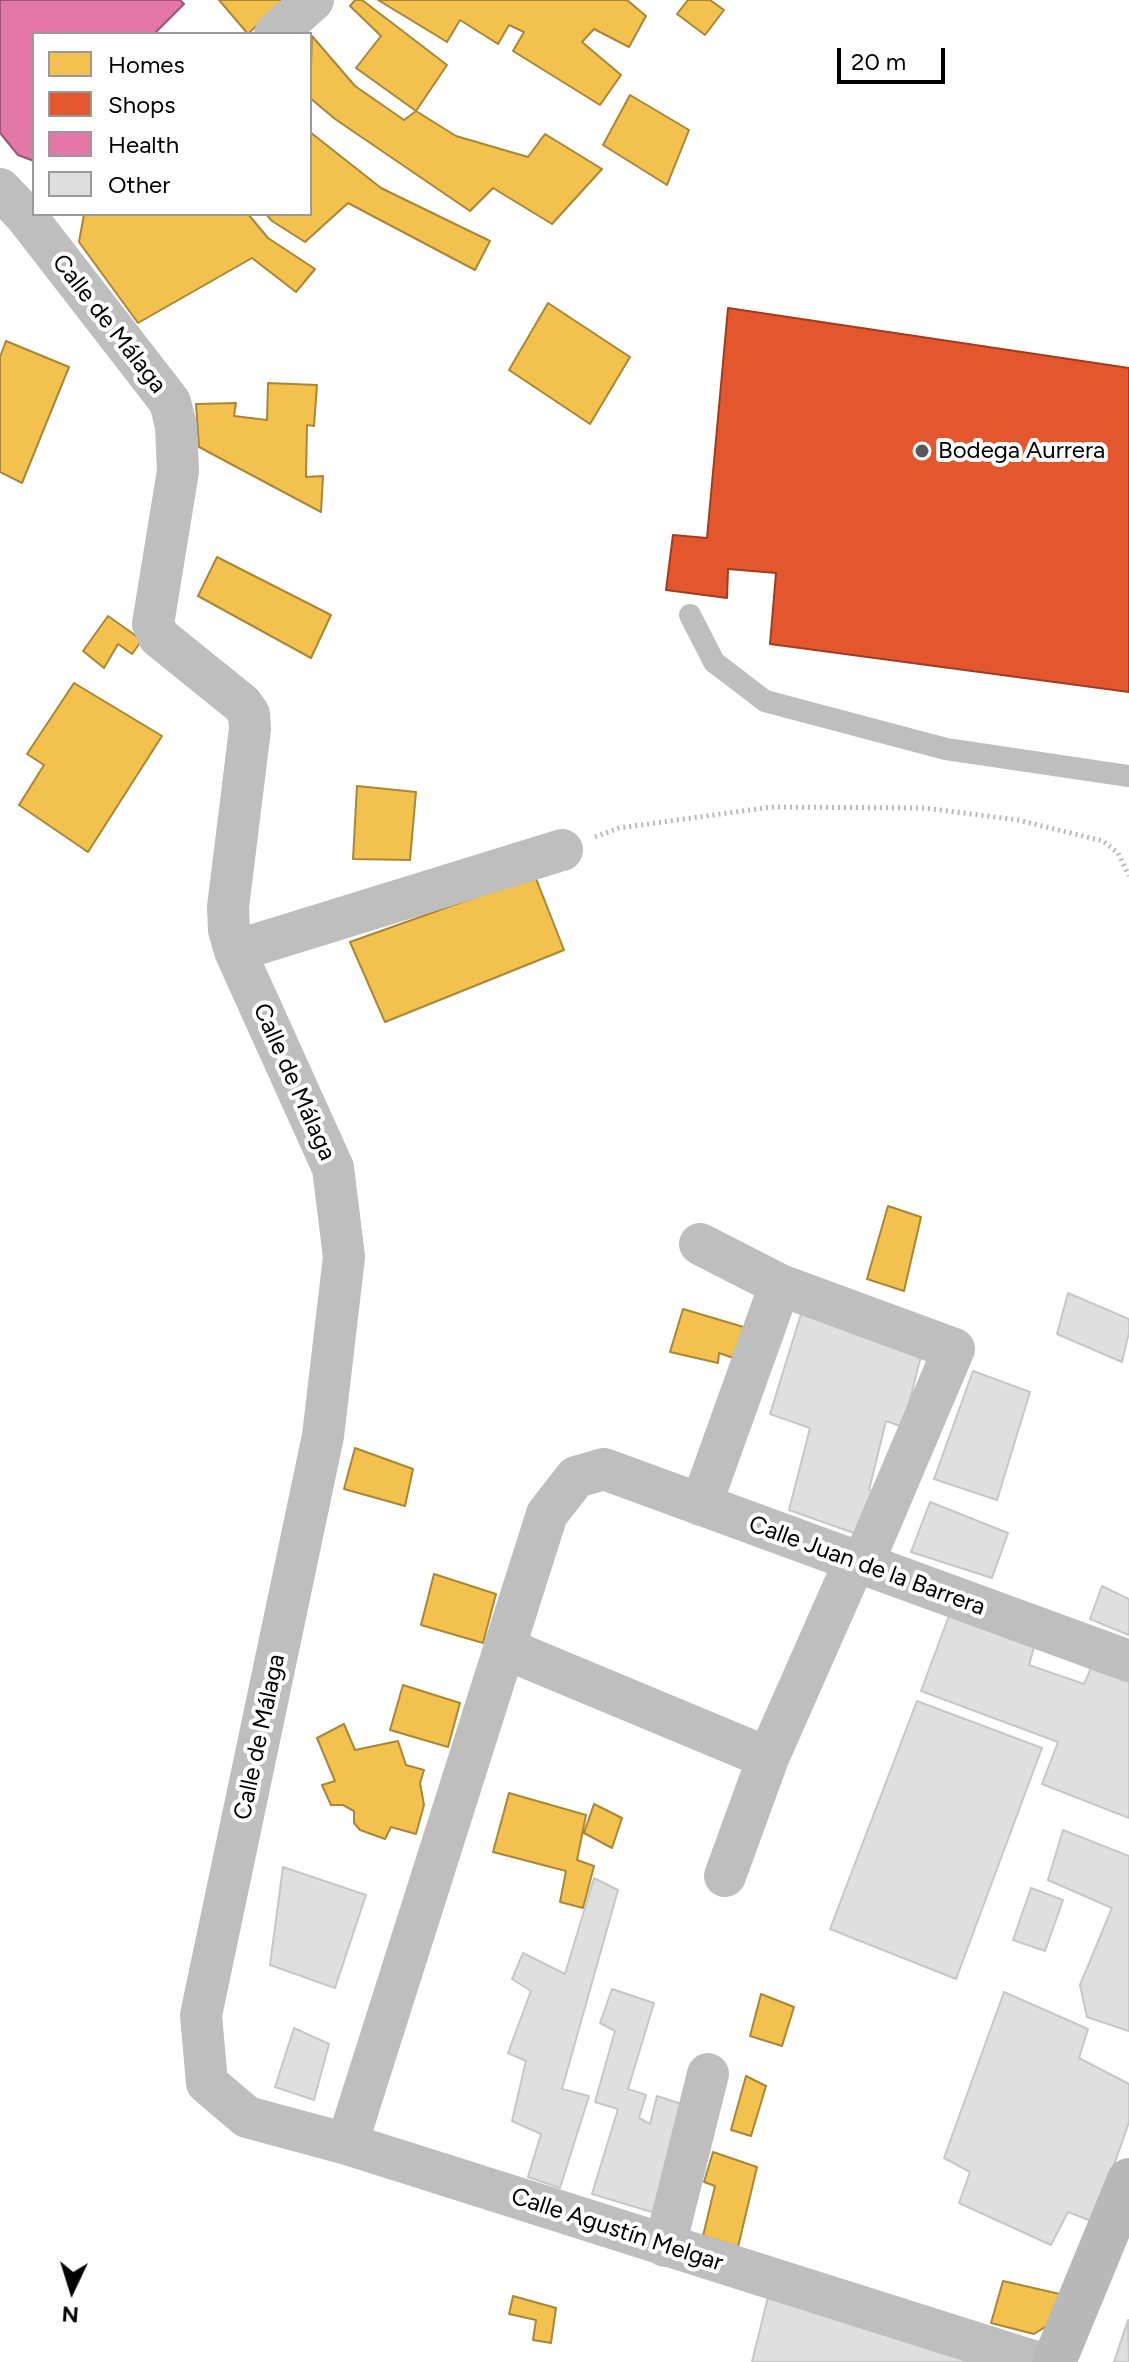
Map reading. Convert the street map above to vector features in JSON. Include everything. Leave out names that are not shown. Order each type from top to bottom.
[{"type":"main road","points":[[1054,2362],[1129,2180]]},
{"type":"street","points":[[277,32],[313,0]]},
{"type":"street","name":"Calle de Málaga","points":[[15,211],[170,402],[176,426],[178,471],[153,624],[159,637],[242,704],[249,714],[250,729],[228,907],[229,930],[235,951],[333,1168],[344,1257],[323,1436],[201,2015],[207,2083]]},
{"type":"street","points":[[235,951],[562,850]]},
{"type":"street","points":[[700,1244],[780,1285],[954,1349],[869,1549],[855,1561],[768,1758],[725,1876]]},
{"type":"street","points":[[701,1505],[780,1285]]},
{"type":"street","name":"Calle Juan de la Barrera","points":[[504,1648],[547,1514],[576,1477],[604,1469],[1129,1661]]},
{"type":"street","points":[[347,2144],[504,1648],[768,1758]]},
{"type":"street","points":[[665,2246],[708,2074]]},
{"type":"street","name":"Calle Agustín Melgar","points":[[207,2083],[247,2117],[347,2144],[1036,2362]]},
{"type":"lane","points":[[690,615],[714,662],[765,701],[946,749],[1129,776]]},
{"type":"path","points":[[562,850],[619,828],[772,807],[924,808],[1018,820],[1103,841],[1118,853],[1129,876]]},
{"type":"building: Homes","points":[[219,0],[283,0],[250,32],[246,32]]},
{"type":"building: Homes","points":[[355,0],[362,0],[447,65],[416,111],[356,68],[381,36],[350,6]]},
{"type":"building: Homes","points":[[378,0],[627,0],[646,16],[629,47],[594,29],[582,42],[621,75],[600,105],[513,51],[524,32],[509,25],[498,44],[460,20],[447,42]]},
{"type":"building: Homes","points":[[688,0],[710,0],[724,10],[705,35],[677,14]]},
{"type":"building: Homes","points":[[312,36],[355,86],[404,120],[416,111],[456,136],[528,157],[545,134],[602,169],[552,224],[493,188],[470,211],[335,119],[312,100]]},
{"type":"building: Homes","points":[[630,95],[689,130],[667,185],[603,145]]},
{"type":"building: Homes","points":[[312,134],[381,188],[490,241],[475,270],[348,203],[305,242],[268,216],[312,216]]},
{"type":"building: Homes","points":[[84,216],[250,216],[268,238],[315,269],[296,292],[252,258],[138,323],[79,242]]},
{"type":"building: Homes","points":[[548,303],[630,357],[590,424],[509,370]]},
{"type":"building: Homes","points":[[6,341],[69,367],[22,483],[0,472],[0,357]]},
{"type":"building: Homes","points":[[268,383],[317,385],[314,426],[307,425],[306,477],[323,476],[321,512],[199,447],[196,404],[236,403],[234,416],[267,420]]},
{"type":"building: Homes","points":[[217,557],[331,615],[311,658],[198,596]]},
{"type":"building: Homes","points":[[108,616],[142,640],[132,654],[118,644],[104,668],[83,651]]},
{"type":"building: Homes","points":[[74,683],[162,736],[88,852],[19,805],[44,765],[27,754]]},
{"type":"building: Homes","points":[[357,786],[416,792],[410,860],[353,859]]},
{"type":"building: Homes","points":[[535,876],[564,950],[385,1022],[350,942]]},
{"type":"building: Homes","points":[[888,1206],[921,1217],[904,1291],[867,1279]]},
{"type":"building: Homes","points":[[683,1309],[747,1328],[739,1360],[719,1353],[718,1363],[670,1352]]},
{"type":"building: Homes","points":[[355,1448],[413,1469],[405,1506],[344,1489]]},
{"type":"building: Homes","points":[[434,1574],[496,1594],[483,1643],[421,1625]]},
{"type":"building: Homes","points":[[403,1685],[460,1703],[448,1747],[390,1730]]},
{"type":"building: Homes","points":[[344,1724],[355,1750],[398,1741],[406,1765],[424,1770],[420,1783],[424,1805],[416,1834],[391,1827],[385,1839],[360,1830],[354,1823],[354,1811],[343,1805],[331,1805],[322,1785],[335,1781],[317,1738]]},
{"type":"building: Homes","points":[[509,1793],[586,1815],[577,1860],[594,1866],[583,1908],[560,1902],[566,1871],[493,1852]]},
{"type":"building: Homes","points":[[594,1804],[622,1818],[612,1848],[584,1833]]},
{"type":"building: Homes","points":[[761,1994],[794,2007],[782,2046],[750,2036]]},
{"type":"building: Homes","points":[[746,2076],[766,2086],[751,2136],[731,2130]]},
{"type":"building: Homes","points":[[713,2152],[757,2167],[738,2247],[703,2236],[715,2186],[704,2182]]},
{"type":"building: Homes","points":[[1003,2281],[1060,2294],[1053,2322],[1034,2334],[991,2323]]},
{"type":"building: Homes","points":[[513,2296],[556,2308],[551,2343],[533,2340],[536,2320],[509,2314]]},
{"type":"building: Shops","name":"Bodega Aurrera","points":[[728,308],[1129,368],[1129,692],[770,644],[776,573],[728,569],[727,598],[666,590],[673,535],[707,538]]},
{"type":"building: Health","points":[[0,0],[180,0],[184,4],[156,32],[32,32],[32,160],[18,155],[0,133]]},
{"type":"building: Other","points":[[1068,1293],[1129,1319],[1122,1362],[1057,1334]]},
{"type":"building: Other","points":[[806,1298],[923,1348],[903,1427],[886,1421],[869,1490],[884,1495],[868,1538],[789,1510],[810,1428],[770,1414]]},
{"type":"building: Other","points":[[973,1371],[1030,1392],[997,1500],[934,1479]]},
{"type":"building: Other","points":[[930,1502],[1008,1533],[992,1578],[911,1552]]},
{"type":"building: Other","points":[[1102,1586],[1129,1599],[1129,1635],[1090,1619]]},
{"type":"building: Other","points":[[953,1605],[1036,1640],[1029,1665],[1084,1684],[1094,1661],[1129,1675],[1129,1818],[1042,1784],[1058,1742],[921,1691]]},
{"type":"building: Other","points":[[917,1701],[1042,1748],[956,1979],[830,1929]]},
{"type":"building: Other","points":[[1063,1830],[1129,1856],[1129,2031],[1087,2017],[1080,1985],[1112,1908],[1048,1880]]},
{"type":"building: Other","points":[[283,1867],[366,1895],[335,1988],[270,1965]]},
{"type":"building: Other","points":[[594,1878],[618,1890],[562,2089],[589,2096],[560,2188],[528,2177],[541,2134],[512,2121],[526,2061],[508,2053],[531,1991],[512,1979],[523,1953],[565,1974]]},
{"type":"building: Other","points":[[1031,1888],[1063,1900],[1045,1951],[1013,1940]]},
{"type":"building: Other","points":[[612,1989],[654,2003],[628,2089],[646,2095],[639,2118],[650,2124],[657,2096],[694,2108],[665,2216],[592,2194],[618,2109],[595,2102],[615,2031],[600,2023]]},
{"type":"building: Other","points":[[1004,1992],[1088,2029],[1079,2058],[1129,2084],[1129,2122],[1094,2222],[1068,2212],[1051,2245],[959,2203],[970,2172],[944,2158]]},
{"type":"building: Other","points":[[294,2028],[329,2044],[314,2100],[275,2087]]},
{"type":"building: Other","points":[[769,2293],[1009,2362],[752,2362]]},
{"type":"building: Other","points":[[1128,2320],[1129,2362],[1114,2362]]},
{"type":"place","name":"Bodega Aurrera","points":[[922,451]]}]
